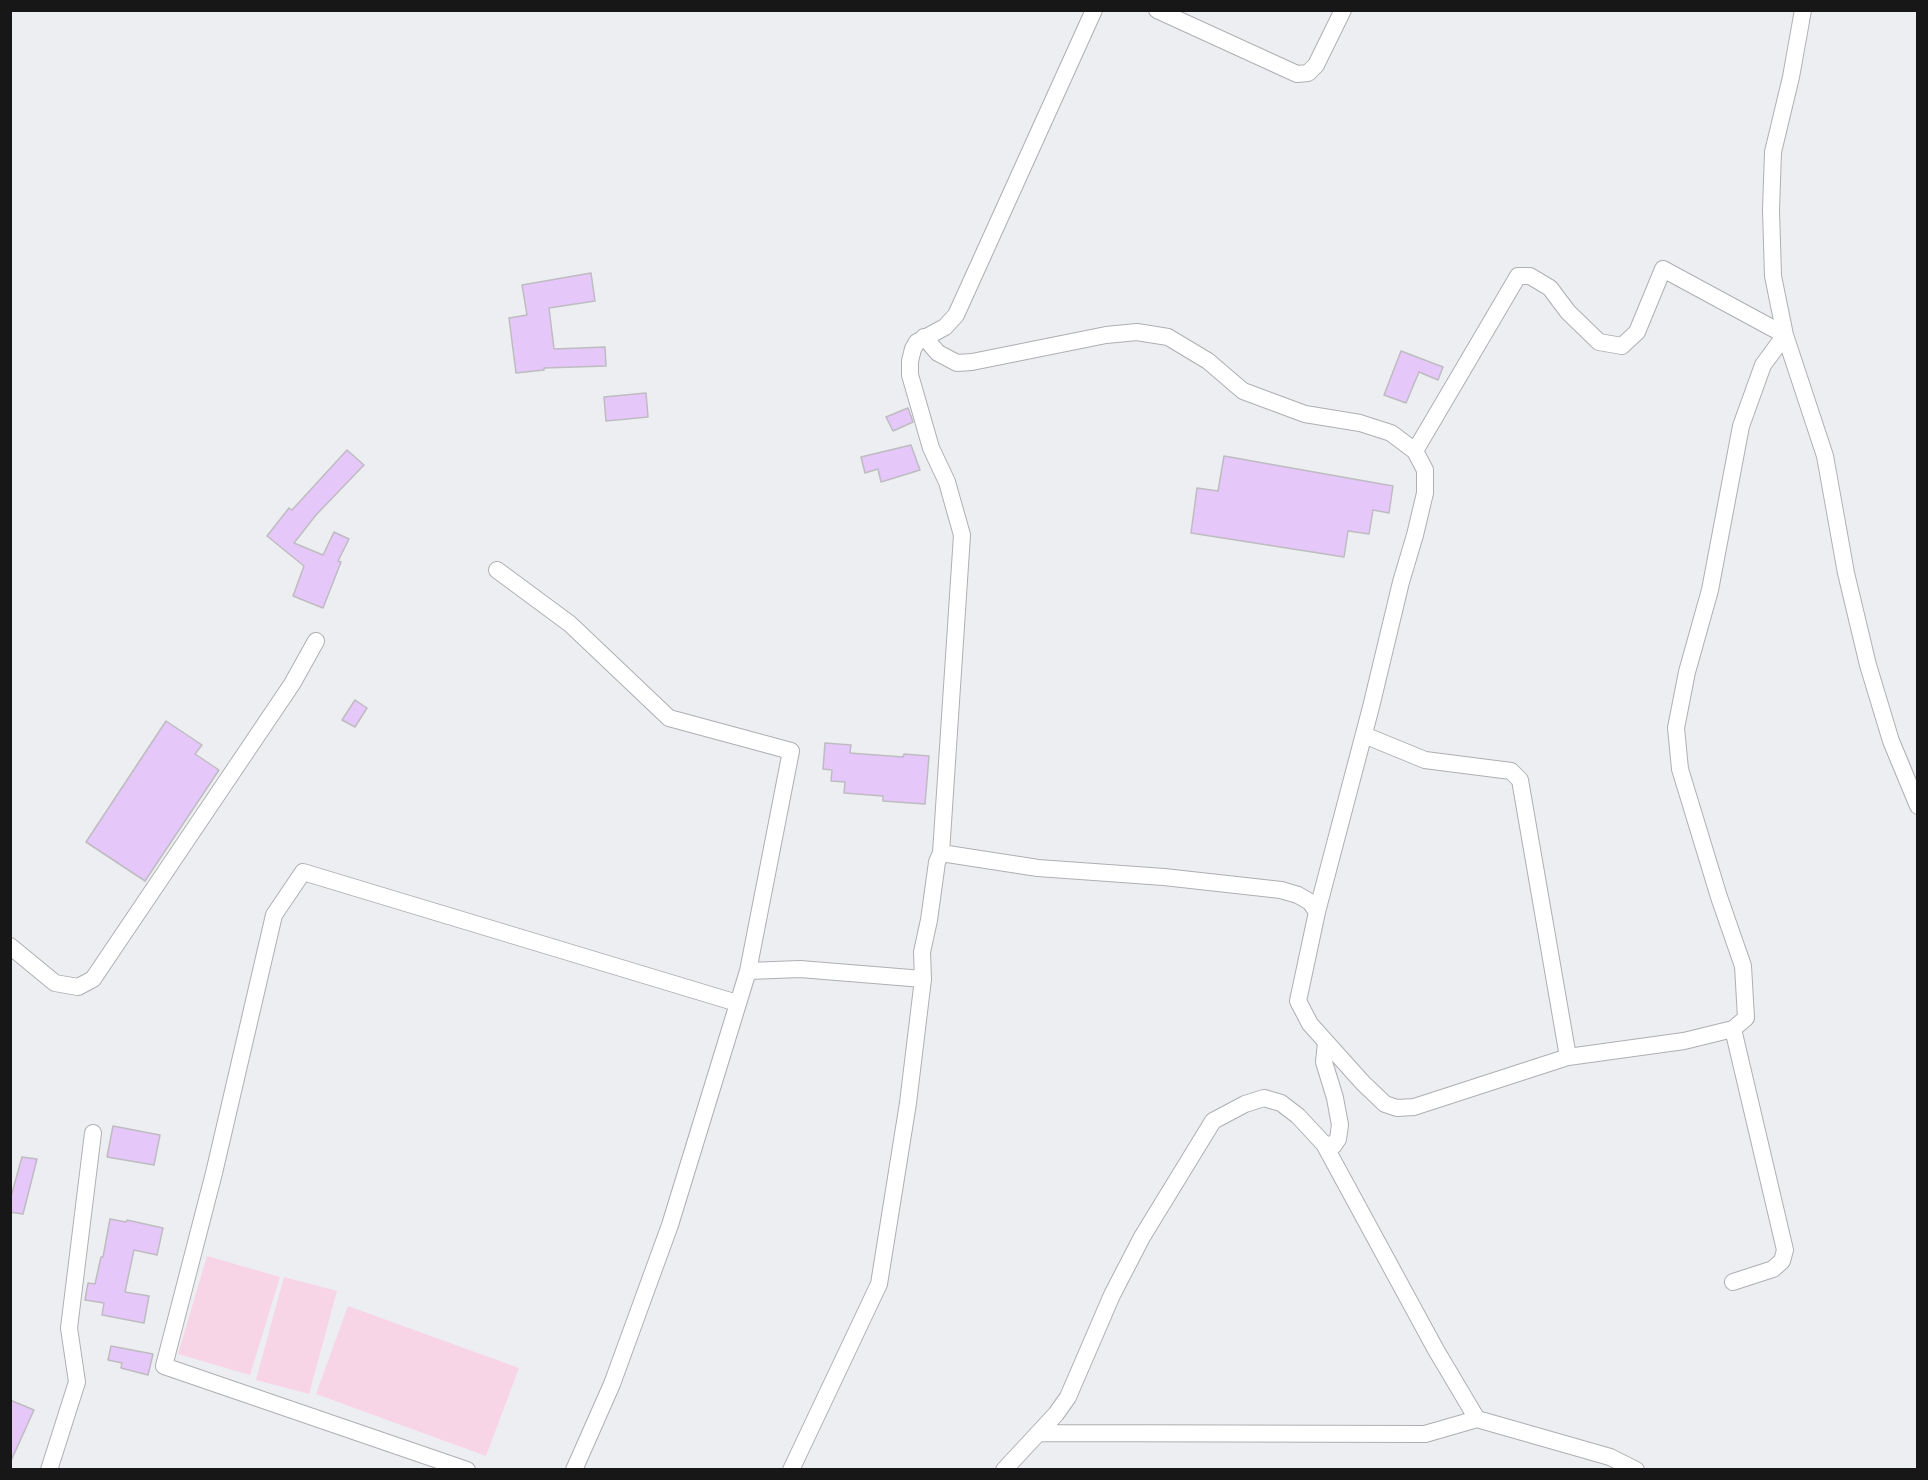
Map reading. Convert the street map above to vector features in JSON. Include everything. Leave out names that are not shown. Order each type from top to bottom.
[{"type":"street","points":[[790,1470],[879,1284],[908,1103],[923,979],[922,952],[937,862],[941,853],[962,535],[947,482],[931,448],[910,375],[913,349],[917,342],[945,327],[956,315],[1094,10]]},
{"type":"street","points":[[1157,10],[1297,74],[1308,73],[1317,65],[1343,10]]},
{"type":"street","points":[[1803,10],[1791,77],[1773,152],[1771,210],[1773,276],[1785,335],[1825,456],[1846,573],[1868,665],[1891,741],[1917,806]]},
{"type":"street","points":[[1415,451],[1518,276],[1530,276],[1550,288],[1568,312],[1599,342],[1622,346],[1637,332],[1663,269],[1785,335]]},
{"type":"street","points":[[924,338],[938,353],[957,363],[1106,335],[1137,332],[1168,336],[1208,362],[1243,391],[1305,414],[1360,423],[1391,433],[1415,451],[1425,470],[1425,493],[1317,912],[1298,1001],[1310,1024],[1326,1042],[1385,1104],[1397,1108],[1414,1107],[1568,1057],[1684,1041],[1733,1029],[1746,1018],[1743,966],[1719,897],[1680,769],[1676,728],[1687,672],[1710,591],[1741,426],[1763,364],[1785,335]]},
{"type":"street","points":[[497,570],[570,624],[669,718],[791,751],[748,970],[670,1225],[612,1384],[574,1470]]},
{"type":"street","points":[[10,946],[55,982],[78,987],[93,979],[292,684],[316,641]]},
{"type":"street","points":[[1364,735],[1425,760],[1511,771],[1520,780],[1568,1057]]},
{"type":"street","points":[[941,853],[1038,868],[1164,877],[1281,890],[1298,895],[1310,902],[1317,912]]},
{"type":"street","points":[[467,1470],[164,1366],[214,1173],[274,915],[303,872],[737,1003]]},
{"type":"street","points":[[748,970],[800,969],[923,979]]},
{"type":"street","points":[[1733,1029],[1785,1250],[1782,1261],[1773,1269],[1733,1282]]},
{"type":"street","points":[[1324,1144],[1334,1145],[1341,1125],[1324,1062],[1326,1042]]},
{"type":"street","points":[[1004,1470],[1056,1414],[1068,1397],[1112,1295],[1142,1237],[1213,1121],[1245,1104],[1264,1098],[1281,1103],[1298,1116],[1324,1144],[1436,1350],[1477,1419]]},
{"type":"street","points":[[49,1470],[77,1382],[69,1328],[93,1133]]},
{"type":"street","points":[[1039,1433],[1425,1434],[1477,1419],[1610,1457],[1635,1470]]},
{"type":"shaded area","points":[[207,1256],[280,1277],[250,1375],[178,1354]]},
{"type":"shaded area","points":[[284,1277],[337,1291],[309,1394],[256,1380]]},
{"type":"shaded area","points":[[348,1306],[519,1368],[486,1456],[316,1394]]},
{"type":"building","points":[[591,273],[595,301],[549,308],[554,349],[605,347],[606,366],[544,368],[544,370],[516,373],[509,318],[527,315],[522,285]]},
{"type":"building","points":[[1401,351],[1443,367],[1438,380],[1419,372],[1406,403],[1384,395]]},
{"type":"building","points":[[646,393],[648,417],[606,421],[604,397]]},
{"type":"building","points":[[908,408],[913,422],[893,431],[886,417]]},
{"type":"building","points":[[911,445],[920,470],[881,482],[878,469],[865,473],[861,457]]},
{"type":"building","points":[[347,450],[364,465],[316,515],[294,543],[323,555],[334,532],[349,539],[338,561],[341,562],[323,608],[293,596],[304,566],[267,536],[289,508],[292,510]]},
{"type":"building","points":[[1224,456],[1393,486],[1389,513],[1373,510],[1369,534],[1348,531],[1344,557],[1191,533],[1197,488],[1218,491]]},
{"type":"building","points":[[355,700],[367,708],[355,727],[342,720]]},
{"type":"building","points":[[166,721],[202,745],[195,754],[219,770],[145,881],[86,842]]},
{"type":"building","points":[[825,743],[851,745],[850,753],[903,757],[904,754],[929,756],[925,804],[883,801],[883,796],[844,793],[845,782],[831,781],[832,770],[823,769]]},
{"type":"building","points":[[113,1126],[160,1135],[154,1165],[107,1157]]},
{"type":"building","points":[[22,1157],[37,1159],[23,1214],[10,1212],[10,1200]]},
{"type":"building","points":[[110,1219],[126,1222],[127,1220],[163,1228],[157,1255],[134,1250],[125,1292],[149,1296],[144,1323],[102,1315],[104,1303],[85,1300],[88,1283],[95,1284]]},
{"type":"building","points":[[111,1346],[153,1354],[148,1375],[121,1368],[122,1363],[108,1360]]},
{"type":"building","points":[[10,1400],[34,1410],[10,1463]]}]
